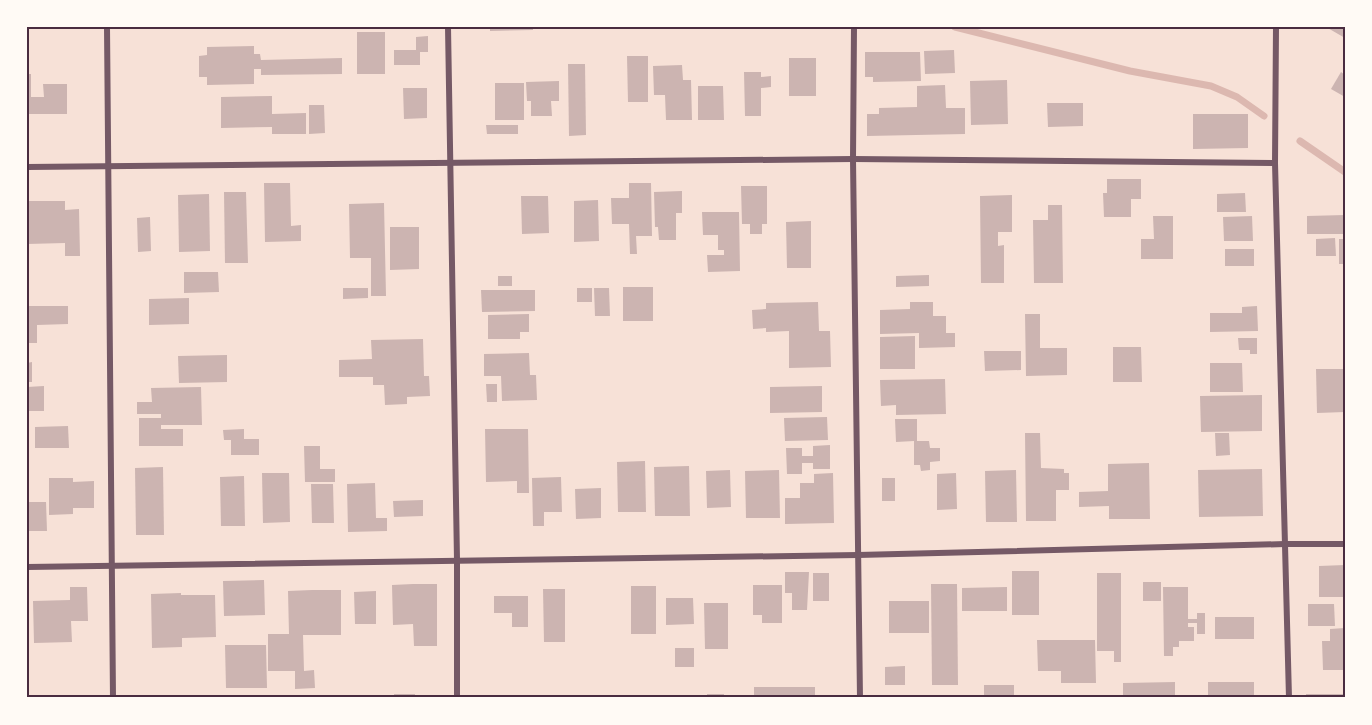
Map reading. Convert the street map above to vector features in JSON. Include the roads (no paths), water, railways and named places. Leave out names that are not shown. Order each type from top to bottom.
[{"type":"street","points":[[106,27],[113,698]]},
{"type":"street","points":[[448,27],[458,698]]},
{"type":"street","points":[[854,27],[853,159],[860,698]]},
{"type":"street","points":[[1276,27],[1275,163],[1289,698]]},
{"type":"street","points":[[27,167],[853,159],[1275,163]]},
{"type":"street","points":[[27,567],[858,555],[1345,544]]},
{"type":"waterway","points":[[955,27],[1130,71],[1211,86],[1237,97],[1264,116]]},
{"type":"waterway","points":[[1300,141],[1345,172]]}]
